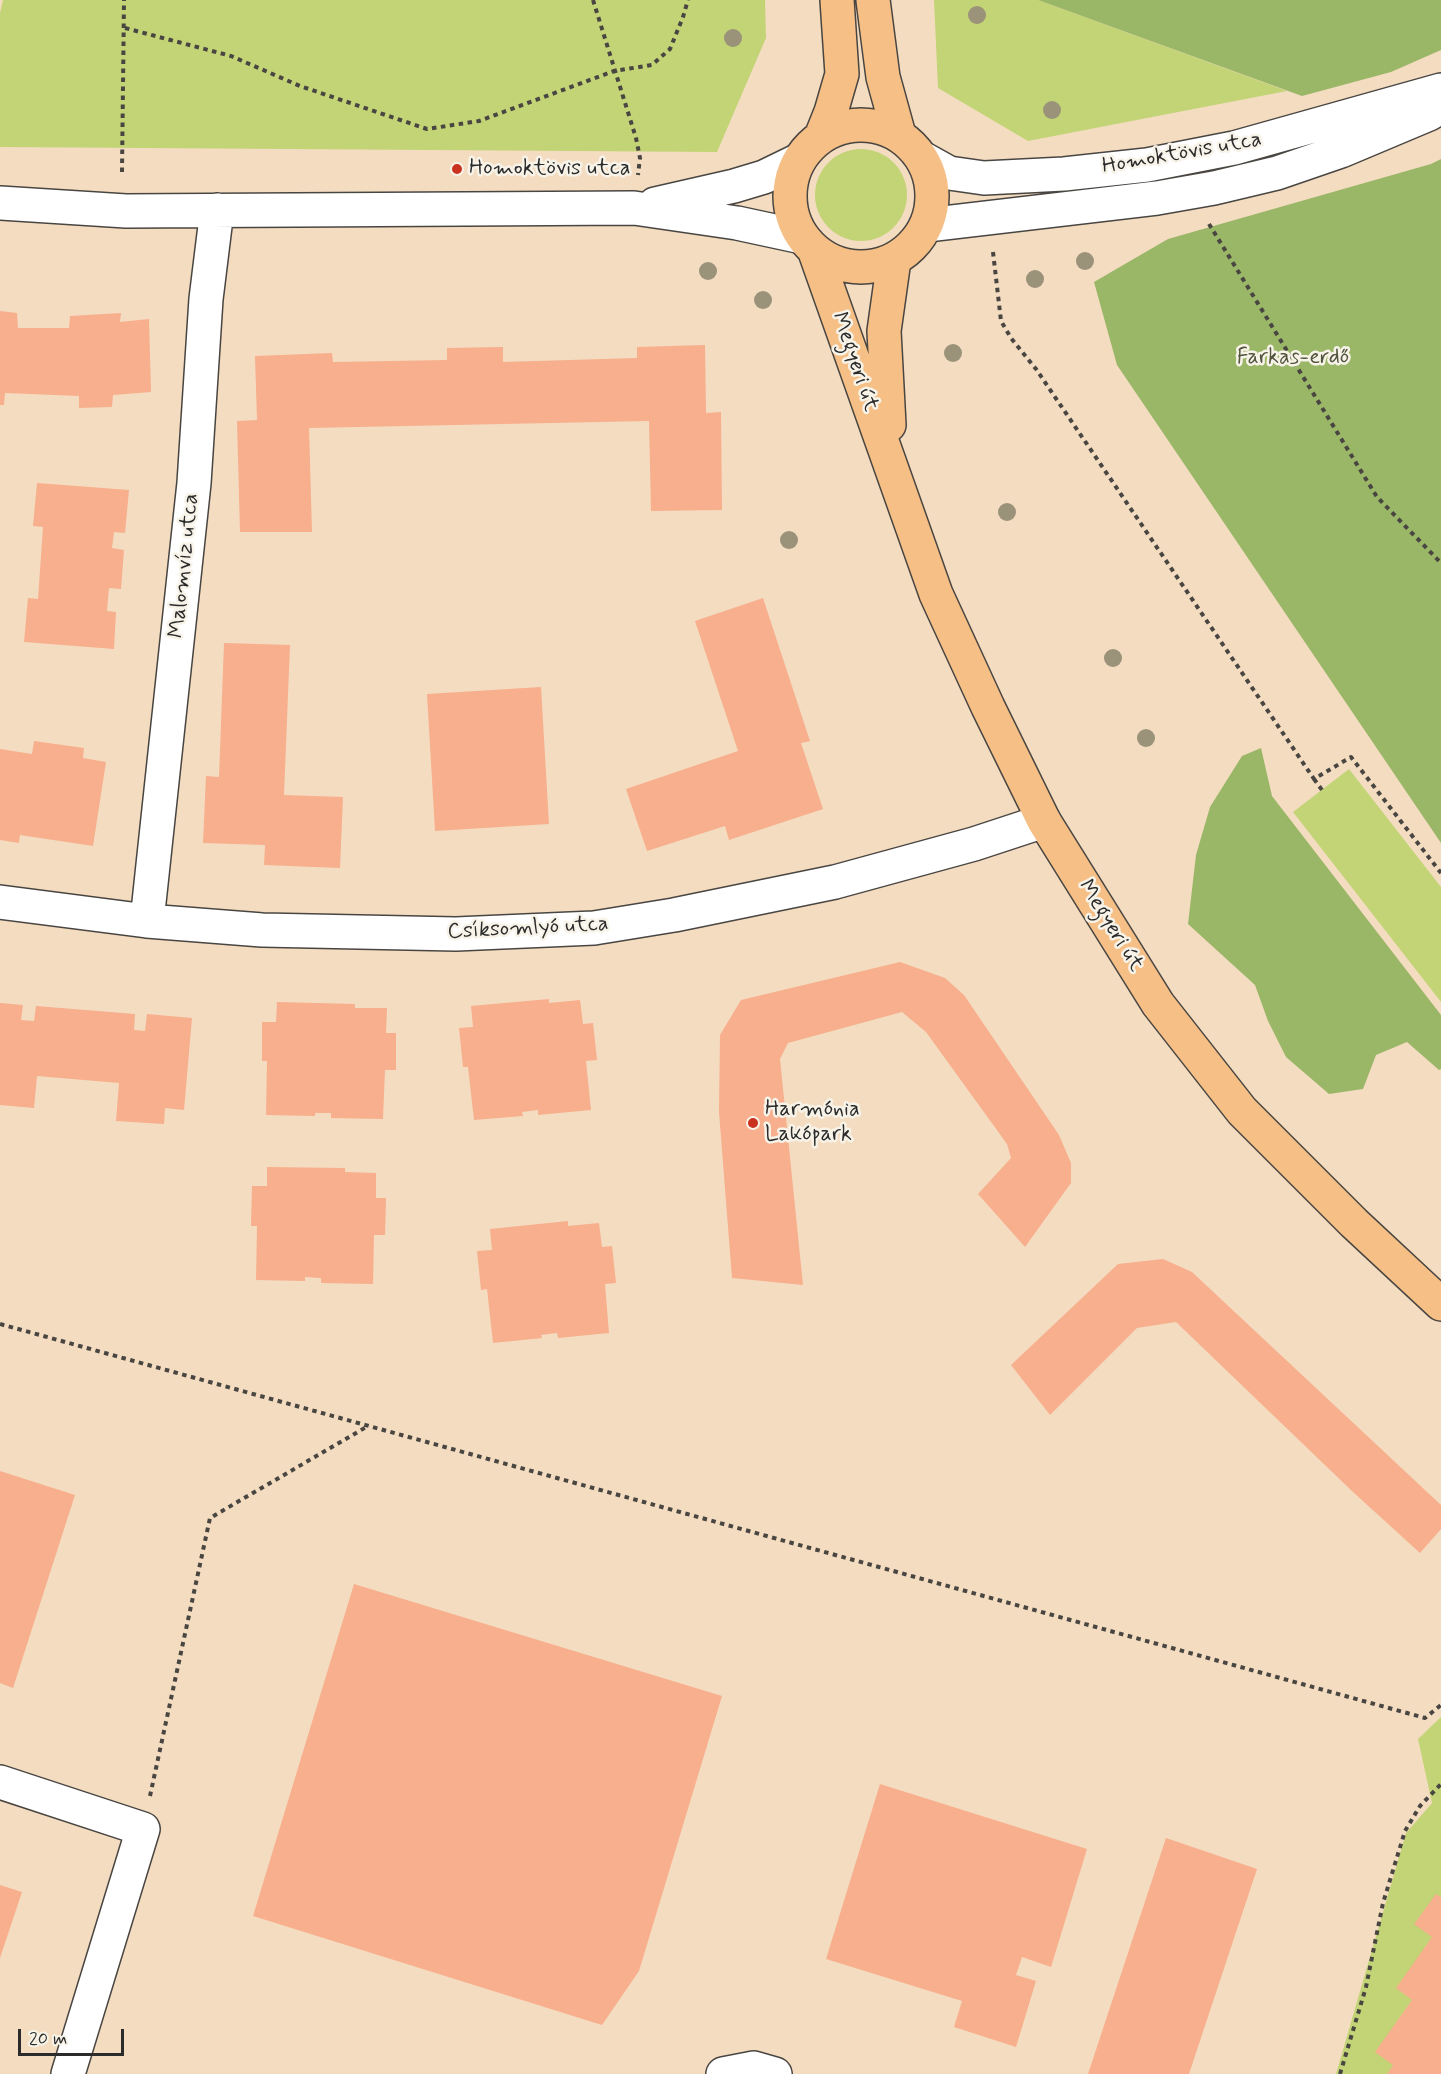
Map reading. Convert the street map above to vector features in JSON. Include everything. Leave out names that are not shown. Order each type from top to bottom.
[{"type":"main road","name":"Megyeri út","points":[[821,137],[842,74],[837,0]]},
{"type":"main road","points":[[873,0],[883,78],[899,135]]},
{"type":"main road","name":"Megyeri út","points":[[809,244],[833,263],[854,268],[874,267],[894,260],[908,251],[919,239],[927,225],[932,208],[929,174],[922,158],[912,145],[899,135],[880,127],[860,125],[839,128],[821,137],[799,160],[791,179],[790,199],[793,219],[809,244],[936,594],[1044,821],[1158,1004],[1242,1111],[1354,1223],[1441,1304]]},
{"type":"main road","name":"Megyeri út","points":[[893,472],[885,380],[884,331],[894,260]]},
{"type":"street","name":"Homoktövis utca","points":[[922,158],[949,173],[984,178],[1064,174],[1147,165],[1234,148],[1441,90]]},
{"type":"street","name":"Homoktövis utca","points":[[927,225],[1157,198],[1214,188],[1277,173],[1341,151],[1441,107]]},
{"type":"street","points":[[634,208],[734,186],[764,177],[799,160]]},
{"type":"street","points":[[0,203],[126,211],[634,208],[738,223],[809,244]]},
{"type":"street","name":"Malomvíz utca","points":[[147,921],[194,483],[206,299],[217,210]]},
{"type":"street","name":"Csíksomlyó utca","points":[[0,902],[147,921],[262,930],[456,934],[594,928],[675,915],[835,882],[964,847],[1044,821]]},
{"type":"street","points":[[0,1782],[143,1829],[68,2074]]},
{"type":"street","points":[[723,2074],[754,2067],[775,2074]]},
{"type":"path","points":[[122,172],[124,0]]},
{"type":"path","points":[[592,0],[636,138]]},
{"type":"path","points":[[124,28],[231,56],[300,86],[427,129],[479,121],[614,71],[652,65],[670,49],[688,0]]},
{"type":"path","points":[[1203,214],[1377,497],[1441,563]]},
{"type":"path","points":[[993,247],[1001,321],[1011,338],[1036,369],[1323,790]]},
{"type":"path","points":[[1314,779],[1352,757],[1441,873]]},
{"type":"path","points":[[0,1324],[1425,1718],[1441,1705]]},
{"type":"path","points":[[143,1829],[210,1518],[369,1426]]},
{"type":"path","points":[[1340,2074],[1366,1987],[1383,1903],[1405,1831],[1420,1806],[1441,1784]]},
{"type":"green space","points":[[3,0],[765,0],[766,38],[717,152],[0,147],[0,13]]},
{"type":"green space","points":[[934,0],[1038,0],[1287,91],[1028,141],[938,88]]},
{"type":"green space","points":[[1038,0],[1441,0],[1441,50],[1391,72],[1302,96]]},
{"type":"green space","points":[[861,149],[879,152],[894,162],[904,177],[907,195],[904,213],[894,228],[879,238],[861,241],[843,238],[828,228],[818,213],[815,195],[818,177],[828,162],[843,152]]},
{"type":"green space","name":"Farkas-erdő","points":[[1441,159],[1441,843],[1117,365],[1094,282],[1168,239],[1431,164]]},
{"type":"green space","points":[[1261,748],[1272,796],[1441,1015],[1441,1069],[1439,1070],[1407,1042],[1376,1055],[1363,1089],[1329,1094],[1286,1057],[1268,1021],[1255,985],[1188,924],[1196,855],[1210,807],[1242,756]]},
{"type":"green space","points":[[1349,769],[1441,887],[1441,1002],[1293,812]]},
{"type":"green space","points":[[1441,1717],[1441,2074],[1336,2074],[1406,1833],[1432,1803],[1418,1739]]},
{"type":"building","points":[[0,311],[17,313],[18,328],[69,328],[70,316],[121,313],[120,322],[149,319],[151,392],[113,395],[112,407],[79,408],[79,396],[5,393],[4,405],[0,405]]},
{"type":"building","points":[[705,345],[706,413],[721,412],[722,510],[651,511],[649,421],[309,428],[312,532],[240,532],[237,421],[257,420],[255,356],[332,353],[333,362],[447,360],[447,348],[503,347],[503,362],[637,358],[637,347]]},
{"type":"building","points":[[37,483],[129,490],[125,533],[114,532],[112,548],[124,550],[121,589],[109,588],[107,611],[116,612],[114,649],[24,642],[28,598],[38,599],[43,527],[33,526]]},
{"type":"building","points":[[763,598],[810,741],[801,743],[823,809],[729,840],[725,826],[647,851],[626,789],[738,751],[695,621]]},
{"type":"building","points":[[224,643],[290,645],[284,795],[343,797],[340,868],[264,865],[265,845],[203,843],[206,776],[219,777]]},
{"type":"building","points":[[541,687],[549,824],[435,831],[427,694]]},
{"type":"building","points":[[34,741],[84,748],[83,758],[106,762],[93,846],[20,835],[19,843],[0,840],[0,749],[32,754]]},
{"type":"building","name":"Harmónia Lakópark","points":[[900,962],[945,978],[964,995],[1059,1135],[1071,1163],[1071,1183],[1025,1247],[978,1194],[1011,1158],[1007,1144],[926,1032],[902,1012],[788,1043],[780,1059],[803,1285],[732,1278],[719,1112],[720,1035],[741,1000]]},
{"type":"building","points":[[549,999],[549,1003],[580,1000],[583,1024],[593,1023],[597,1060],[586,1061],[591,1110],[538,1115],[538,1110],[522,1112],[523,1116],[474,1120],[468,1067],[463,1067],[459,1028],[473,1027],[471,1006]]},
{"type":"building","points":[[277,1002],[355,1004],[355,1008],[387,1008],[386,1033],[396,1033],[396,1070],[385,1070],[383,1119],[331,1118],[331,1113],[315,1113],[315,1116],[266,1115],[267,1061],[262,1061],[262,1022],[276,1022]]},
{"type":"building","points":[[0,1003],[23,1005],[21,1020],[34,1021],[36,1006],[135,1014],[134,1030],[145,1031],[147,1014],[192,1018],[184,1110],[165,1108],[164,1124],[116,1121],[119,1083],[37,1076],[34,1108],[0,1105]]},
{"type":"building","points":[[267,1167],[345,1168],[345,1172],[376,1173],[376,1198],[386,1198],[385,1235],[374,1235],[373,1284],[321,1283],[321,1278],[305,1277],[305,1281],[256,1280],[257,1226],[251,1226],[252,1186],[267,1186]]},
{"type":"building","points":[[568,1221],[568,1226],[599,1223],[602,1247],[612,1246],[616,1283],[605,1284],[609,1333],[558,1338],[557,1333],[541,1335],[542,1338],[493,1343],[487,1289],[481,1290],[477,1251],[492,1250],[490,1229]]},
{"type":"building","points":[[1163,1259],[1192,1272],[1441,1505],[1441,1529],[1420,1553],[1176,1322],[1137,1328],[1050,1415],[1011,1365],[1118,1264]]},
{"type":"building","points":[[0,1471],[75,1495],[13,1688],[0,1683]]},
{"type":"building","points":[[354,1584],[722,1696],[639,1971],[602,2025],[253,1916]]},
{"type":"building","points":[[880,1784],[1087,1849],[1051,1967],[1022,1957],[1016,1975],[1036,1981],[1016,2047],[954,2027],[962,2001],[826,1959]]},
{"type":"building","points":[[1166,1838],[1257,1869],[1189,2074],[1088,2074]]},
{"type":"building","points":[[0,1885],[22,1892],[0,1958]]},
{"type":"building","points":[[1436,1894],[1441,1897],[1441,2074],[1387,2074],[1393,2065],[1375,2052],[1412,2000],[1396,1988],[1432,1937],[1414,1924]]},
{"type":"place","name":"Homoktövis utca","points":[[457,169]]},
{"type":"place","name":"Harmónia Lakópark","points":[[753,1123]]}]
